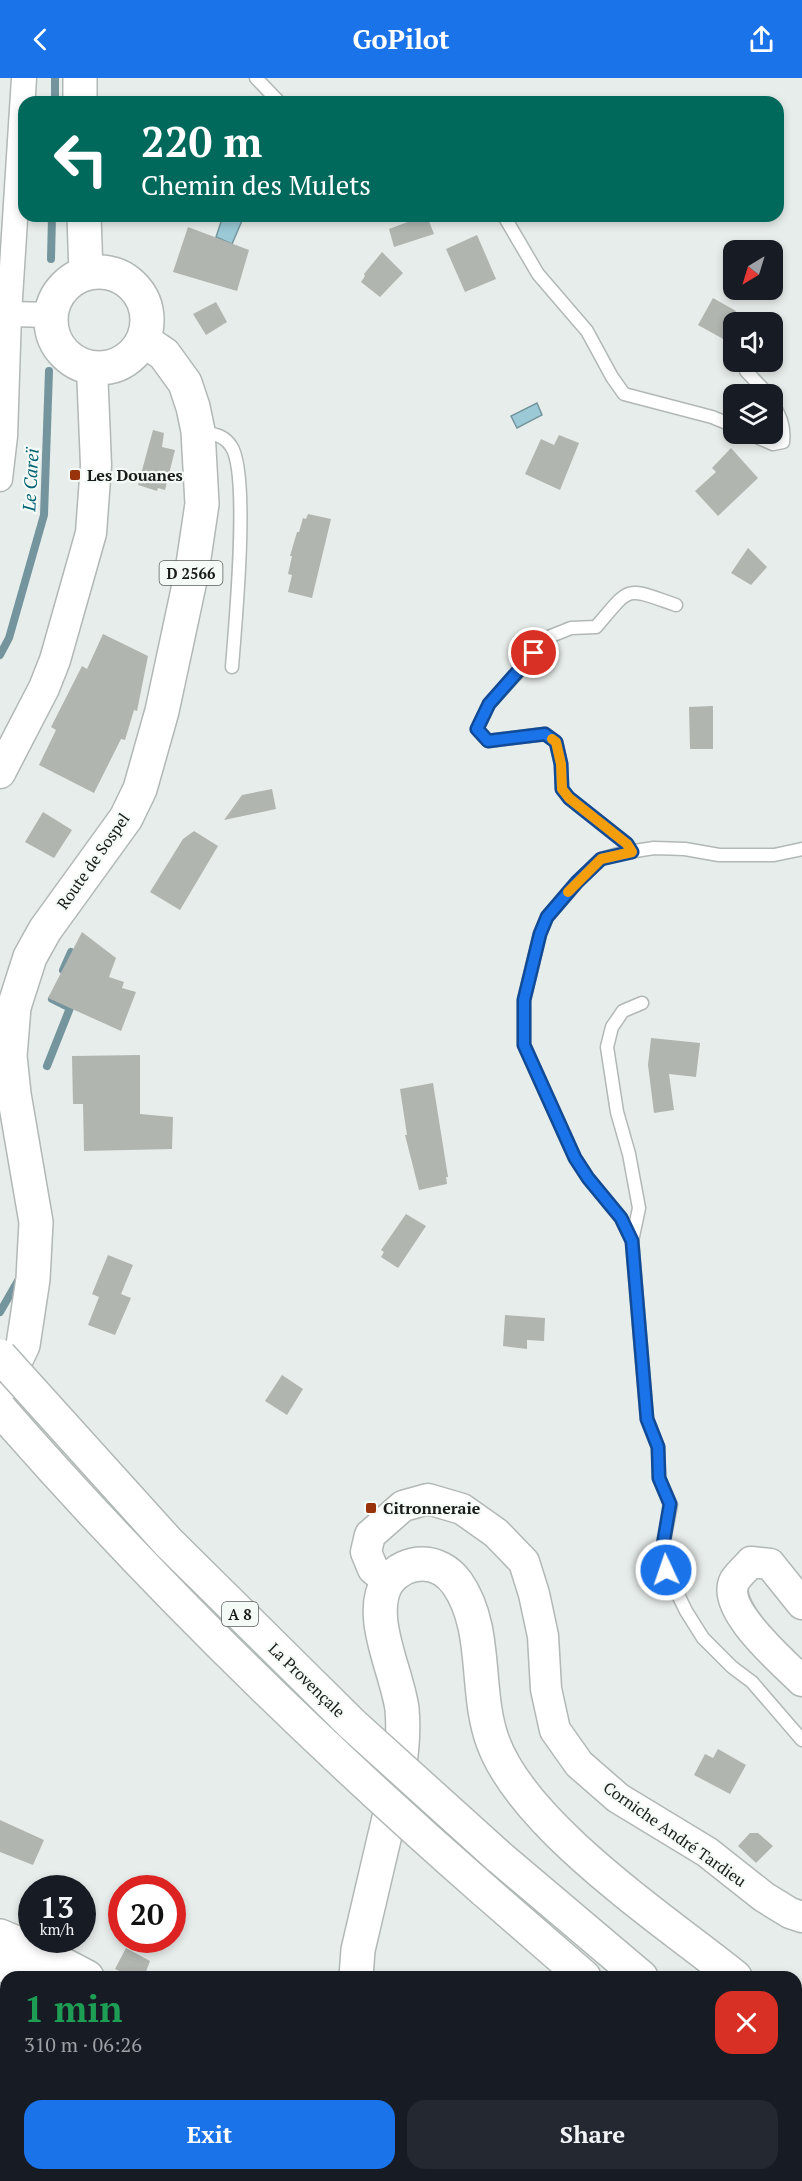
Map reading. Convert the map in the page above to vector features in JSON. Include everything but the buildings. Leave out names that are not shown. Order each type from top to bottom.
[{"type":"main road","points":[[84,222],[86,273]]},
{"type":"main road","points":[[110,272],[122,277],[140,293],[148,316],[143,340],[138,349],[123,362],[103,368],[92,368],[73,360],[58,345],[51,326],[53,305],[62,288],[77,276],[86,273],[110,272]]},
{"type":"main road","name":"Route de Sospel","points":[[0,1393],[23,1345],[33,1279],[36,1222],[10,1056],[14,1007],[30,957],[64,902],[126,818],[140,789],[151,757],[194,560],[201,504],[198,431],[194,407],[185,383],[164,354],[143,340]]},
{"type":"main road","name":"La Provençale","points":[[0,1356],[168,1542],[352,1724],[498,1856],[634,1971]]},
{"type":"main road","name":"La Provençale","points":[[0,1409],[157,1580],[233,1656],[333,1753],[577,1971]]},
{"type":"main road","points":[[356,1971],[358,1950],[397,1783],[402,1742],[402,1710],[398,1685],[380,1618],[381,1594],[388,1581],[404,1566],[418,1563],[442,1569],[456,1582],[471,1614],[477,1635],[485,1716],[497,1754],[507,1772],[531,1803],[591,1862],[727,1971]]},
{"type":"main road","points":[[0,1936],[37,1965]]},
{"type":"main road","points":[[0,1964],[37,1965],[62,1971]]},
{"type":"street","points":[[22,96],[24,78]]},
{"type":"street","points":[[0,478],[5,436],[9,314],[6,270],[18,142]]},
{"type":"street","points":[[9,314],[51,315]]},
{"type":"street","points":[[0,773],[44,688],[55,660],[91,532],[96,465],[92,368]]},
{"type":"street","name":"Corniche André Tardieu","points":[[388,1581],[373,1569],[366,1552],[370,1535],[403,1506],[428,1499],[451,1505],[462,1509],[496,1533],[524,1562],[543,1636],[546,1689],[555,1730],[579,1764],[618,1798],[707,1852],[764,1897],[802,1917]]},
{"type":"street","points":[[802,1604],[770,1564],[751,1562],[734,1581],[732,1600],[747,1625],[802,1681]]},
{"type":"lane","points":[[255,78],[273,96]]},
{"type":"lane","points":[[508,222],[538,274],[587,331],[624,394],[723,422]]},
{"type":"lane","points":[[747,372],[758,384]]},
{"type":"lane","points":[[783,426],[783,442]]},
{"type":"lane","points":[[198,431],[223,436],[233,447],[239,476],[240,528],[232,667]]},
{"type":"lane","points":[[632,852],[627,844],[569,798],[562,789],[561,764],[556,742],[545,734],[488,741],[477,729],[489,704],[551,636],[571,628],[596,627],[627,593],[636,591],[676,605]]},
{"type":"lane","points":[[632,1241],[621,1218],[588,1178],[575,1158],[524,1045],[524,1000],[540,934],[547,917],[577,882],[601,859],[654,848],[685,849],[719,855],[774,855],[802,849]]},
{"type":"lane","points":[[642,1003],[623,1011],[612,1027],[607,1047],[617,1112],[629,1154],[639,1208],[632,1241],[647,1419],[658,1447],[659,1478],[670,1504],[662,1551],[666,1570],[686,1611],[703,1638],[732,1667],[752,1682],[802,1740]]},
{"type":"lane","points":[[0,1951],[37,1965]]},
{"type":"water","points":[[221,222],[241,222],[232,244],[216,237]]},
{"type":"water","points":[[537,403],[542,415],[517,428],[511,416]]},
{"type":"waterway","name":"Le Careï","points":[[55,78],[55,96]]},
{"type":"waterway","name":"Le Careï","points":[[51,259],[52,222]]},
{"type":"waterway","name":"Le Careï","points":[[0,655],[9,638],[44,515],[49,371]]},
{"type":"waterway","points":[[63,970],[71,952]]},
{"type":"waterway","points":[[47,1066],[70,1008],[52,999]]},
{"type":"waterway","points":[[0,1312],[19,1279]]},
{"type":"slow traffic","points":[[552,739],[556,742],[561,764],[562,789],[569,798],[627,844],[632,852],[601,859],[568,892]]},
{"type":"place","name":"Les Douanes","points":[[75,475]]},
{"type":"place","name":"Citronneraie","points":[[371,1508]]},
{"type":"route","points":[[534,653],[489,704],[477,729],[488,741],[545,734],[556,742],[561,764],[562,789],[569,798],[627,844],[632,852],[601,859],[577,882],[547,917],[540,934],[524,1000],[524,1045],[575,1158],[588,1178],[621,1218],[632,1241],[647,1419],[658,1447],[659,1478],[670,1504],[662,1551],[666,1570]]}]
